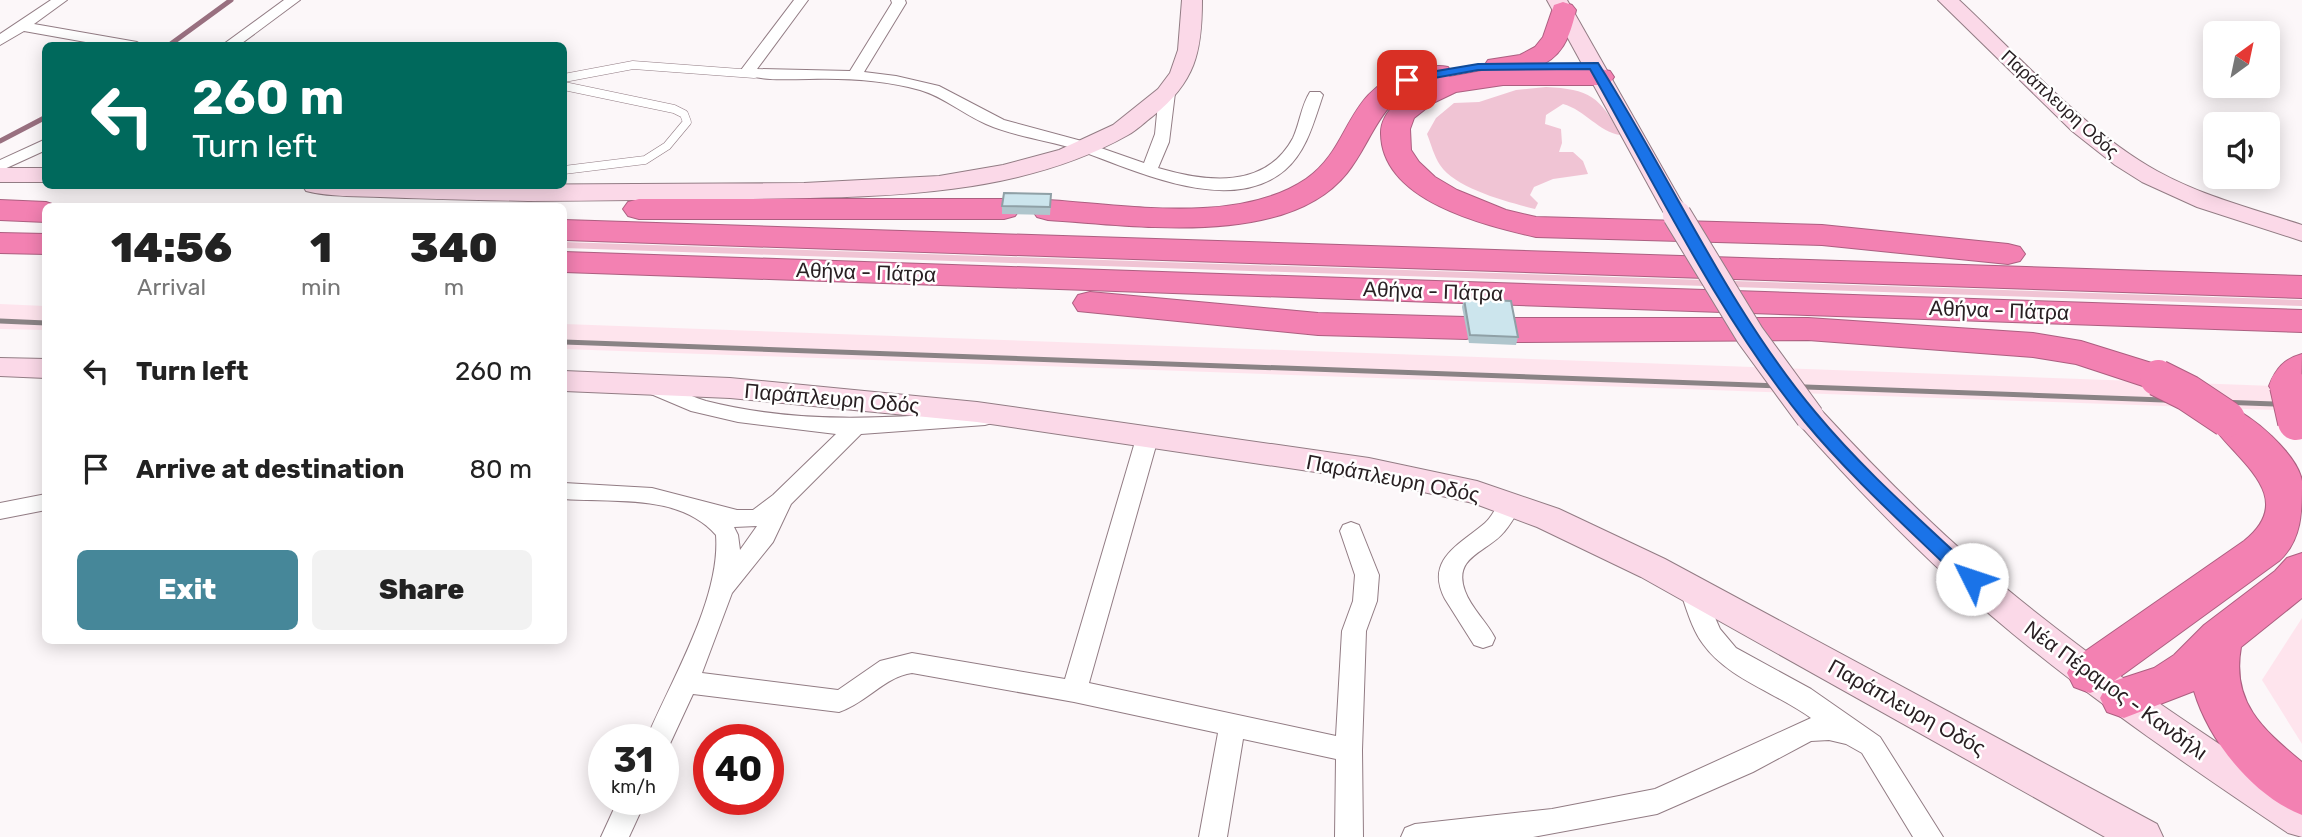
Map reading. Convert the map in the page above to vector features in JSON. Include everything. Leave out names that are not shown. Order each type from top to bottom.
[{"type":"highway","points":[[1048,210],[1208,216],[1247,213],[1275,207],[1308,191],[1329,174],[1371,105],[1396,85],[1432,74],[1531,60],[1545,53],[1558,36],[1560,5]]},
{"type":"highway","points":[[1501,65],[1597,72]]},
{"type":"highway","points":[[1597,72],[1496,78],[1446,86],[1422,98],[1401,114],[1396,124],[1395,147],[1410,172],[1437,192],[1503,219],[1536,227],[1822,235],[2046,258],[2204,283]]},
{"type":"highway","points":[[567,211],[731,207],[1004,209]]},
{"type":"highway","points":[[0,210],[42,212]]},
{"type":"highway","name":"Αθήνα - Πάτρα","points":[[567,230],[2302,287]]},
{"type":"highway","points":[[0,243],[42,244]]},
{"type":"highway","name":"Αθήνα - Πάτρα","points":[[567,262],[2302,321]]},
{"type":"highway","points":[[884,273],[991,292],[1237,318],[1318,324],[1466,328]]},
{"type":"highway","points":[[1513,330],[1808,329],[2033,345],[2091,355],[2158,378],[2188,393],[2227,419],[2259,448],[2279,473],[2288,509],[2284,528],[2272,543],[2249,560],[2107,686]]},
{"type":"highway","points":[[2107,686],[2171,682],[2190,669],[2220,638],[2290,583],[2302,570]]},
{"type":"highway","points":[[2220,638],[2214,666],[2216,688],[2224,708],[2240,733],[2302,792]]},
{"type":"street","points":[[0,41],[60,0]]},
{"type":"street","points":[[234,42],[293,0]]},
{"type":"street","points":[[801,0],[749,70],[754,74],[855,74],[928,87],[988,119],[1085,147],[1148,171],[1199,183],[1250,182],[1266,177],[1280,167],[1295,149],[1309,124],[1315,95]]},
{"type":"street","points":[[855,74],[899,4],[898,0]]},
{"type":"street","points":[[367,189],[452,194],[527,190],[903,186],[1009,171],[1085,147],[1131,123],[1167,93],[1176,81],[1187,54],[1193,22],[1192,0]]},
{"type":"street","name":"Παράπλευρη Οδός","points":[[1948,0],[2080,126],[2123,160],[2150,177],[2206,202],[2302,233]]},
{"type":"street","name":"Νέα Πέραμος - Κανδήλι","points":[[1560,5],[1673,208],[1750,335],[1810,417],[1862,475],[1988,593],[2107,686],[2302,820]]},
{"type":"street","points":[[23,27],[113,42]]},
{"type":"street","points":[[1148,171],[1165,136],[1167,93]]},
{"type":"street","points":[[0,166],[42,146]]},
{"type":"street","points":[[0,175],[42,176]]},
{"type":"street","points":[[0,367],[42,369]]},
{"type":"street","name":"Παράπλευρη Οδός","points":[[567,381],[643,382],[822,395],[1004,416],[1149,435],[1415,479],[1511,504],[1595,539],[1691,587],[2143,837]]},
{"type":"street","points":[[643,382],[698,406],[738,415],[856,427],[1004,416]]},
{"type":"street","points":[[567,491],[680,502],[747,520],[763,517],[856,427]]},
{"type":"street","points":[[1074,691],[1149,435]]},
{"type":"street","points":[[721,590],[765,536],[783,498]]},
{"type":"street","points":[[666,724],[721,590],[728,562],[728,537],[719,523],[680,502]]},
{"type":"street","points":[[0,511],[42,503]]},
{"type":"street","points":[[1483,638],[1453,593],[1452,568],[1458,555],[1495,528],[1511,504]]},
{"type":"street","points":[[1349,837],[1349,750],[1354,631],[1365,601],[1367,575],[1352,531]]},
{"type":"street","points":[[1691,587],[1710,635],[1727,655],[1802,697],[1871,745],[1929,837]]},
{"type":"street","points":[[685,682],[839,701],[852,697],[882,670],[894,664],[912,663],[1074,691],[1349,750]]},
{"type":"street","points":[[1213,837],[1233,723]]},
{"type":"street","points":[[1415,837],[1552,822],[1657,801],[1743,764],[1808,730],[1829,729],[1851,733]]},
{"type":"street","points":[[615,837],[625,815]]},
{"type":"lane","points":[[567,77],[633,65],[754,74]]},
{"type":"lane","points":[[567,87],[674,109],[684,114],[687,122],[667,146],[645,160],[567,170]]},
{"type":"shaded area","points":[[1546,87],[1573,90],[1592,97],[1606,112],[1620,135],[1605,130],[1563,104],[1546,115],[1545,124],[1561,129],[1562,143],[1559,152],[1573,152],[1583,161],[1588,174],[1553,179],[1534,187],[1530,195],[1538,203],[1535,209],[1470,188],[1440,165],[1427,134],[1436,118],[1454,103],[1479,102],[1516,90]]},
{"type":"shaded area","points":[[567,242],[2302,300],[2302,306],[567,248]]},
{"type":"shaded area","points":[[0,304],[42,306],[42,330],[0,329]]},
{"type":"shaded area","points":[[567,324],[2302,387],[2302,411],[567,349]]},
{"type":"shaded area","points":[[2302,618],[2302,744],[2262,680]]},
{"type":"building","points":[[1004,193],[1051,194],[1050,207],[1002,206]]},
{"type":"building","points":[[1464,299],[1511,301],[1518,337],[1470,335]]},
{"type":"waterway","points":[[173,42],[231,0]]},
{"type":"waterway","points":[[0,141],[42,119]]},
{"type":"railway","points":[[0,321],[42,323]]},
{"type":"railway","points":[[567,342],[2302,405]]},
{"type":"route","points":[[1407,80],[1501,65],[1594,66],[1720,287],[1778,374],[1810,417],[1862,475],[1972,579]]}]
